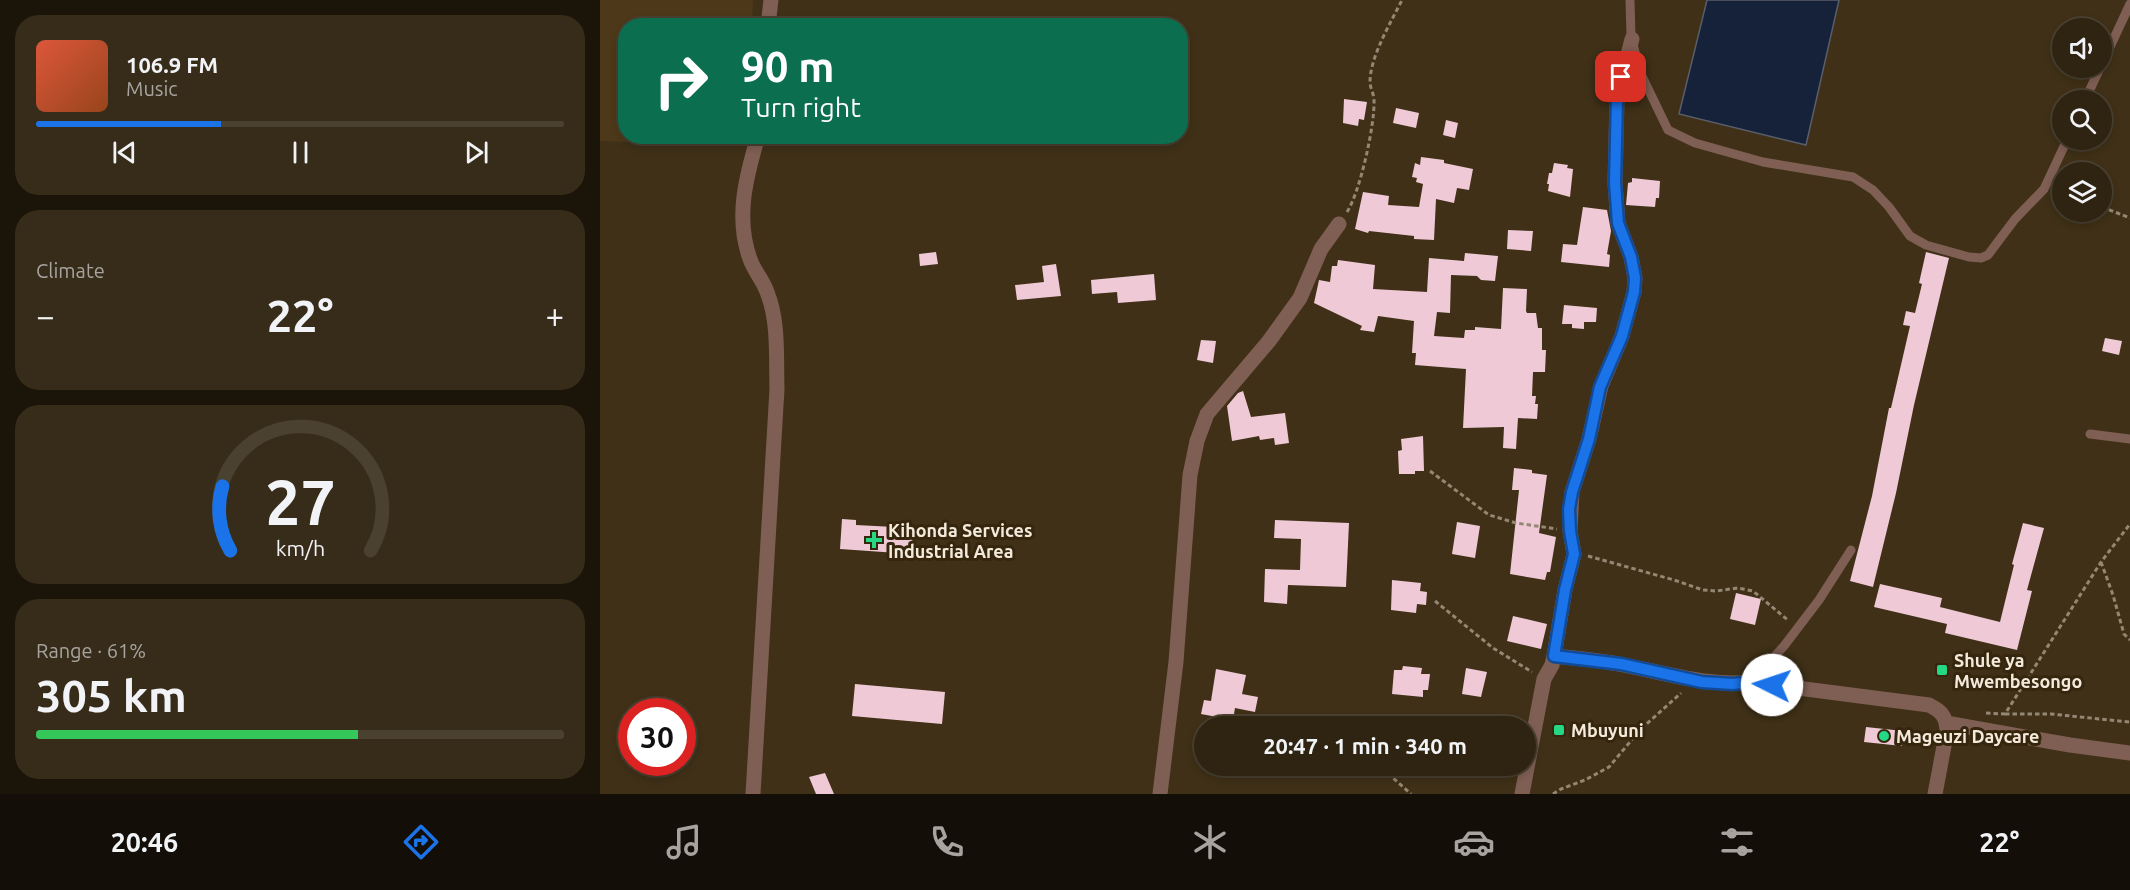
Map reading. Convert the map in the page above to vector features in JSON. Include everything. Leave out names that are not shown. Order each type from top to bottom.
[{"type":"street","points":[[769,18],[771,0]]},
{"type":"street","points":[[1522,794],[1544,679],[1552,665],[1565,590],[1574,554],[1569,509],[1572,492],[1589,439],[1600,387],[1622,336],[1634,292],[1635,278],[1631,257],[1618,223],[1615,183],[1617,98],[1632,39]]},
{"type":"street","points":[[753,794],[777,389],[774,326],[768,292],[750,261],[742,219],[747,173],[756,144]]},
{"type":"street","points":[[1160,794],[1176,662],[1190,475],[1197,441],[1207,414],[1269,341],[1300,298],[1321,249],[1339,224]]},
{"type":"street","points":[[1554,656],[1621,664],[1702,682],[1733,684],[1751,682],[1929,705],[1939,710],[1946,723],[1945,742],[1935,794]]},
{"type":"street","points":[[1946,723],[2070,746],[2130,753]]},
{"type":"lane","points":[[1629,0],[1632,39],[1640,72],[1668,130],[1695,143],[1763,162],[1853,177],[1882,198],[1915,240],[1969,257],[1985,257],[2015,219],[2044,189],[2062,150]]},
{"type":"lane","points":[[2112,42],[2130,4]]},
{"type":"lane","points":[[2090,434],[2130,439]]},
{"type":"lane","points":[[1751,682],[1784,646],[1819,600],[1851,550]]},
{"type":"path","points":[[1339,224],[1351,206],[1359,186],[1371,126],[1374,100],[1370,82],[1373,66],[1402,0]]},
{"type":"path","points":[[2112,211],[2130,218]]},
{"type":"path","points":[[1430,471],[1489,515],[1516,523],[1570,531]]},
{"type":"path","points":[[2005,714],[2101,562],[2130,524]]},
{"type":"path","points":[[1574,554],[1619,564],[1703,590],[1738,588],[1753,591],[1798,627]]},
{"type":"path","points":[[2101,562],[2124,634],[2130,640]]},
{"type":"path","points":[[1435,602],[1493,648],[1544,679]]},
{"type":"path","points":[[1553,794],[1609,766],[1648,723],[1680,694],[1702,682]]},
{"type":"path","points":[[1984,713],[2051,714],[2130,722]]},
{"type":"path","points":[[1392,776],[1412,794]]},
{"type":"shaded area","points":[[600,0],[753,0],[752,18],[618,18],[618,142],[600,141]]},
{"type":"shaded area","points":[[689,144],[748,144],[748,146]]},
{"type":"water","points":[[1707,0],[1839,0],[1806,145],[1679,114]]},
{"type":"building","points":[[1344,99],[1367,102],[1364,120],[1359,119],[1358,126],[1343,123]]},
{"type":"building","points":[[1396,108],[1419,113],[1416,128],[1393,123]]},
{"type":"building","points":[[1446,120],[1458,123],[1455,138],[1443,135]]},
{"type":"building","points":[[1421,157],[1444,160],[1444,163],[1473,169],[1469,190],[1457,188],[1454,203],[1436,199],[1434,240],[1369,231],[1368,233],[1355,229],[1363,192],[1389,196],[1388,205],[1419,207],[1423,184],[1416,182],[1417,178],[1412,177],[1415,163],[1420,165]]},
{"type":"building","points":[[1554,163],[1568,165],[1567,168],[1573,169],[1570,197],[1548,191],[1549,173],[1552,173]]},
{"type":"building","points":[[1632,178],[1660,181],[1659,198],[1656,198],[1655,207],[1626,205],[1628,183],[1632,182]]},
{"type":"building","points":[[1583,207],[1607,210],[1611,231],[1607,254],[1610,255],[1609,267],[1561,262],[1563,244],[1577,245]]},
{"type":"building","points":[[1508,230],[1533,231],[1531,251],[1507,249]]},
{"type":"building","points":[[936,252],[938,264],[920,266],[919,254]]},
{"type":"building","points":[[1926,252],[1949,258],[1873,587],[1850,581],[1872,496],[1889,408],[1891,408],[1910,326],[1903,325],[1906,311],[1915,313]]},
{"type":"building","points":[[1465,253],[1498,256],[1495,281],[1481,280],[1477,276],[1451,275],[1450,313],[1437,312],[1434,336],[1464,338],[1465,330],[1475,330],[1475,327],[1501,329],[1503,288],[1527,289],[1526,311],[1536,313],[1538,328],[1542,328],[1542,350],[1546,350],[1545,372],[1533,372],[1532,396],[1536,396],[1535,404],[1538,404],[1537,419],[1518,418],[1516,449],[1503,448],[1504,427],[1463,428],[1466,369],[1415,365],[1416,353],[1412,353],[1414,321],[1378,316],[1374,332],[1360,330],[1362,326],[1314,303],[1319,280],[1330,282],[1332,266],[1337,266],[1338,260],[1375,265],[1373,289],[1427,292],[1429,258],[1464,261]]},
{"type":"building","points":[[1056,264],[1061,296],[1017,300],[1015,285],[1044,282],[1042,266]]},
{"type":"building","points":[[1154,274],[1156,300],[1118,303],[1117,292],[1092,294],[1091,280]]},
{"type":"building","points":[[1564,305],[1597,308],[1596,322],[1584,322],[1584,329],[1572,328],[1572,324],[1562,324]]},
{"type":"building","points":[[2105,338],[2122,341],[2119,355],[2102,351]]},
{"type":"building","points":[[1201,340],[1216,341],[1213,363],[1197,360]]},
{"type":"building","points":[[1243,391],[1251,417],[1285,413],[1289,443],[1275,445],[1274,438],[1260,440],[1259,436],[1232,441],[1227,406],[1238,393]]},
{"type":"building","points":[[1423,436],[1424,471],[1415,471],[1415,474],[1399,474],[1398,451],[1402,450],[1401,439]]},
{"type":"building","points":[[1514,468],[1547,475],[1539,533],[1556,537],[1550,572],[1547,572],[1545,580],[1510,574],[1519,490],[1512,490]]},
{"type":"building","points":[[842,519],[856,520],[856,525],[913,528],[912,554],[840,549]]},
{"type":"building","points":[[1275,520],[1349,523],[1346,587],[1288,585],[1287,604],[1264,602],[1265,569],[1300,570],[1301,539],[1274,538]]},
{"type":"building","points":[[1457,522],[1480,526],[1475,558],[1452,554]]},
{"type":"building","points":[[2023,523],[2044,528],[2027,590],[2032,591],[2017,650],[1945,633],[1947,624],[1874,607],[1880,584],[1942,598],[1940,607],[2000,622]]},
{"type":"building","points":[[1392,580],[1421,583],[1420,591],[1427,592],[1426,605],[1417,604],[1416,613],[1391,610]]},
{"type":"building","points":[[1736,593],[1761,599],[1755,625],[1730,619]]},
{"type":"building","points":[[1513,616],[1547,624],[1541,649],[1507,641]]},
{"type":"building","points":[[1403,666],[1422,668],[1421,674],[1430,674],[1428,690],[1423,690],[1423,697],[1392,694],[1394,670],[1402,670]]},
{"type":"building","points":[[1466,668],[1487,672],[1481,697],[1462,694]]},
{"type":"building","points":[[1216,669],[1246,675],[1242,694],[1258,697],[1255,712],[1235,708],[1234,716],[1201,714],[1204,700],[1211,701]]},
{"type":"building","points":[[855,684],[945,692],[942,724],[852,716]]},
{"type":"building","points":[[1866,727],[1903,731],[1902,746],[1864,742]]},
{"type":"building","points":[[825,773],[834,794],[816,794],[809,777]]},
{"type":"place","name":"Kihonda Services Industrial Area","points":[[874,540]]},
{"type":"place","name":"Shule ya Mwembesongo","points":[[1942,670]]},
{"type":"place","name":"Mbuyuni","points":[[1559,730]]},
{"type":"place","name":"Mageuzi Daycare","points":[[1884,736]]},
{"type":"route","points":[[1621,77],[1617,98],[1615,183],[1618,223],[1631,257],[1635,278],[1634,292],[1622,336],[1600,387],[1592,429],[1572,492],[1569,509],[1574,554],[1565,590],[1554,656],[1621,664],[1702,682],[1733,684],[1751,682],[1772,685]]}]
